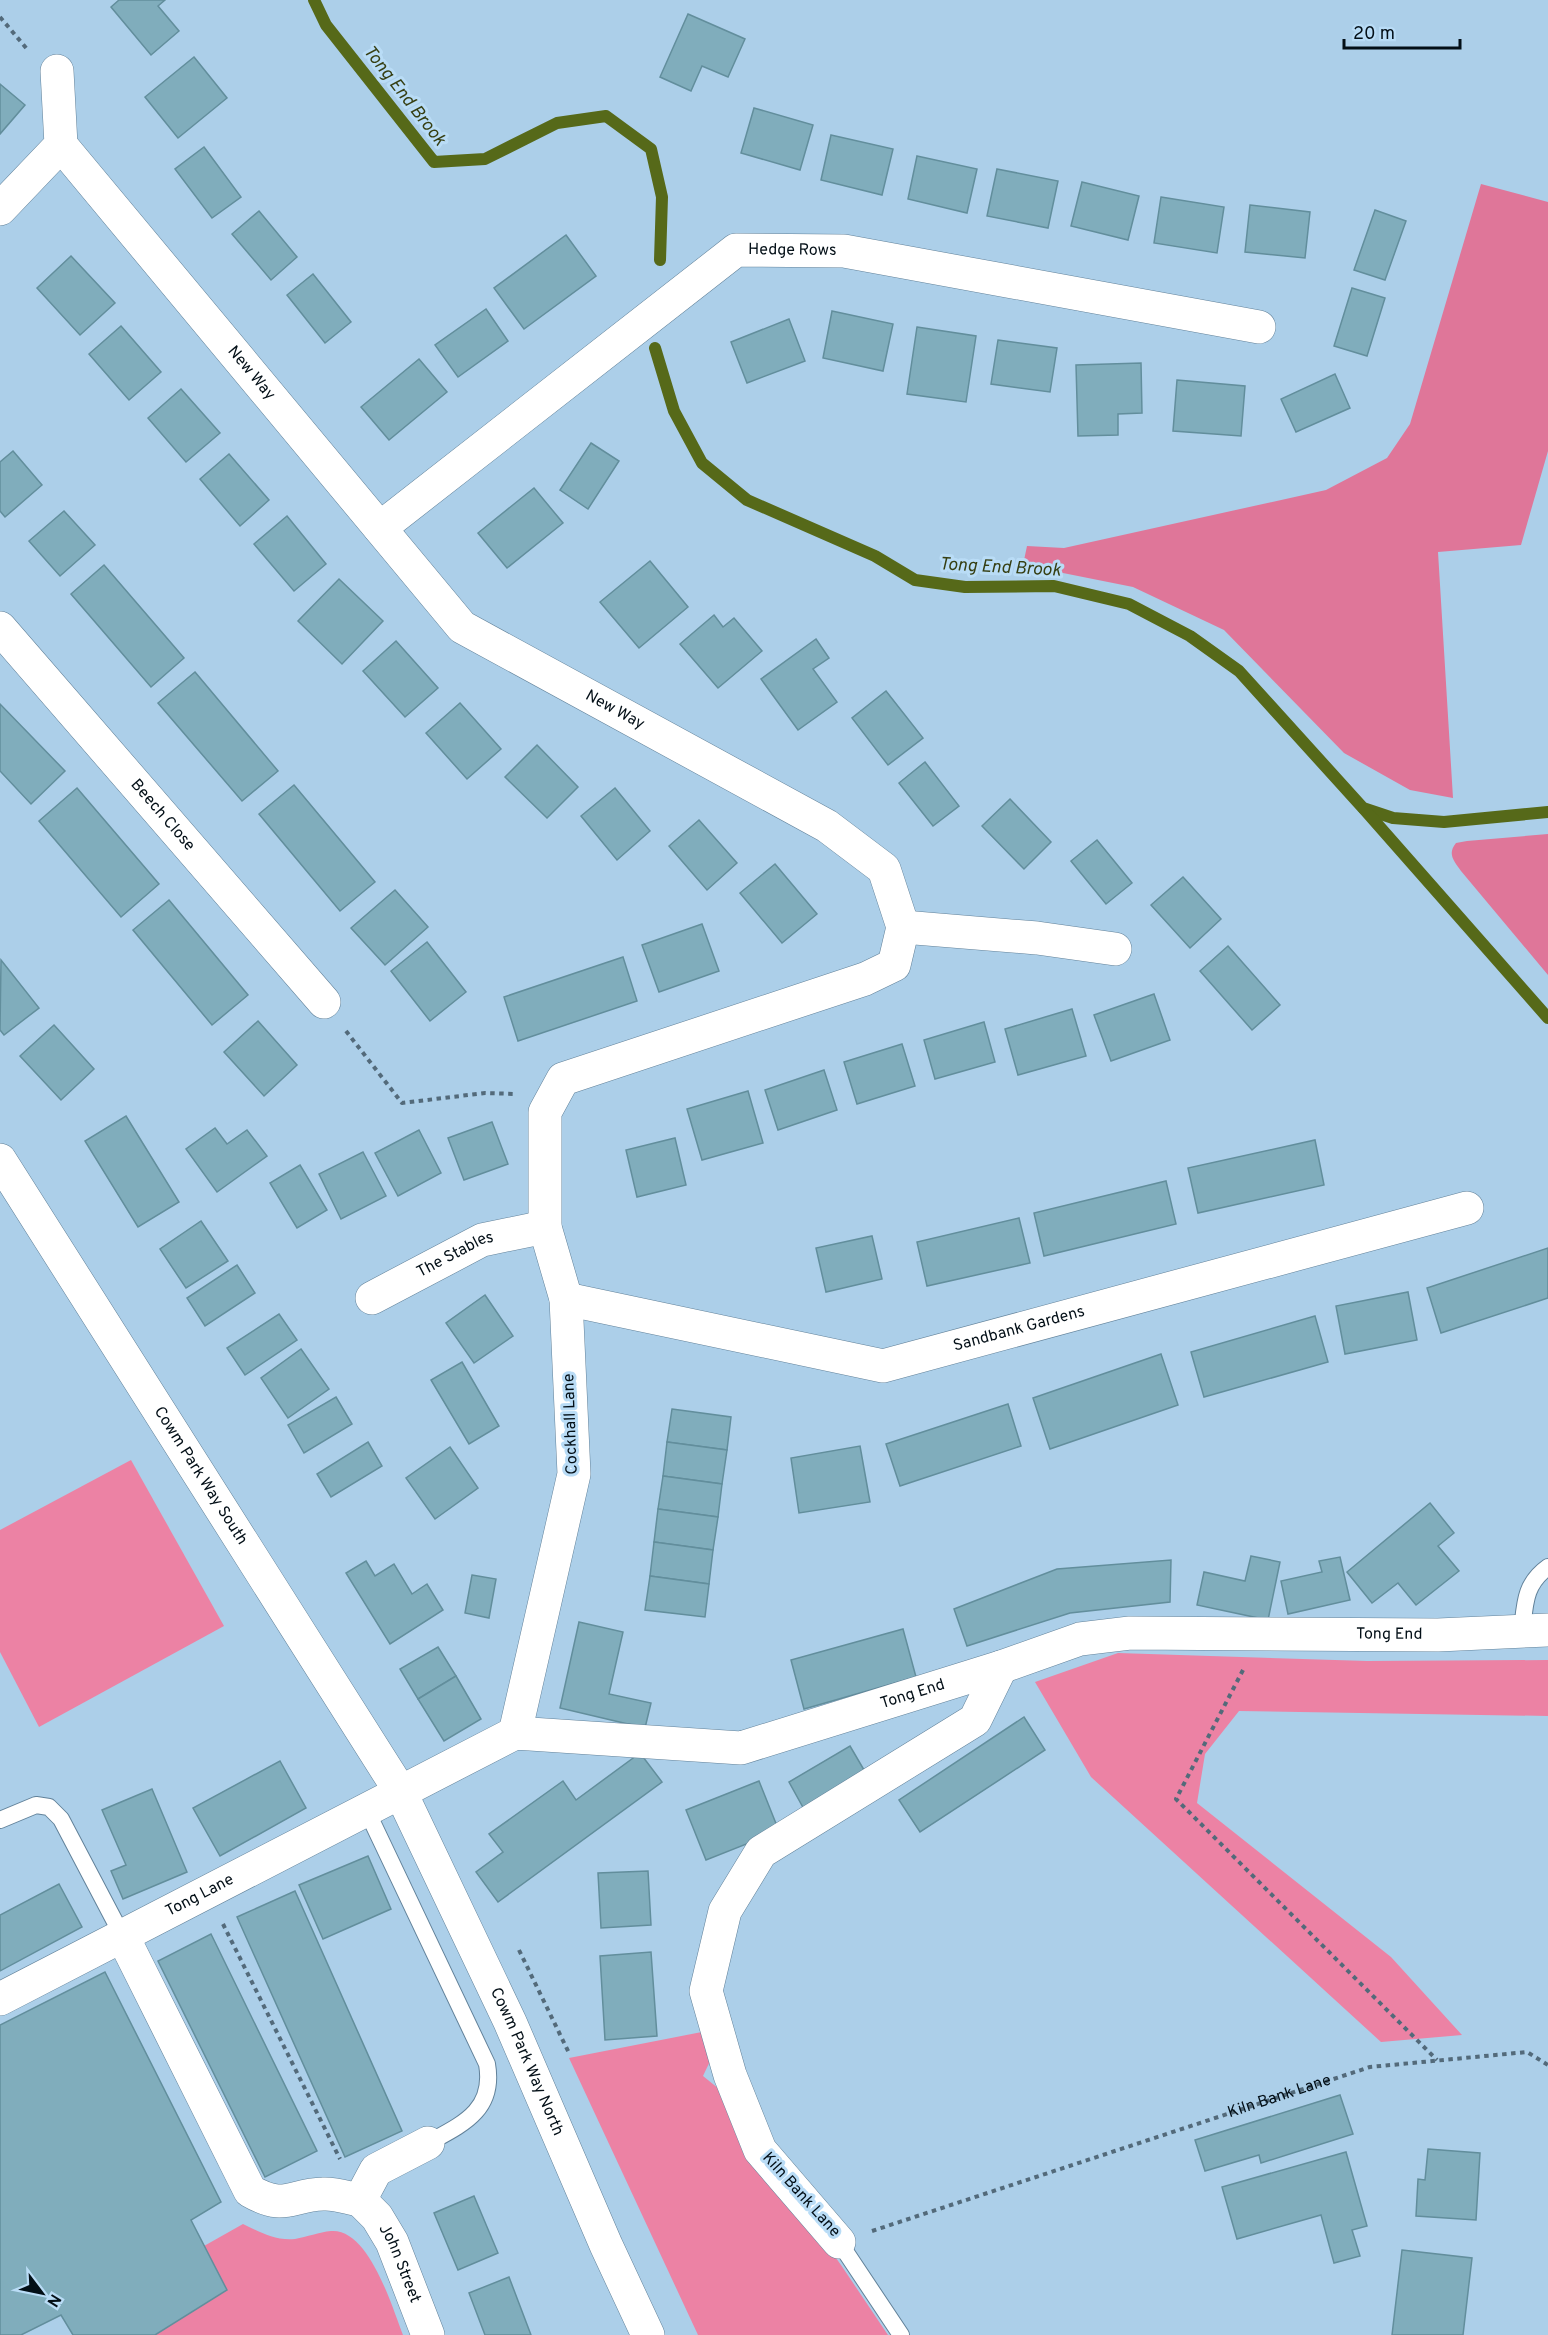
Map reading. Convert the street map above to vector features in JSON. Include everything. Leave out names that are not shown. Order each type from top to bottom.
[{"type":"street","points":[[0,208],[61,145],[57,71]]},
{"type":"street","name":"New Way","points":[[61,145],[462,627],[827,826],[884,869],[903,927]]},
{"type":"street","name":"Hedge Rows","points":[[380,528],[736,250],[844,251],[1259,327]]},
{"type":"street","name":"Beech Close","points":[[0,628],[324,1002]]},
{"type":"street","points":[[550,1103],[563,1079],[865,979],[894,965],[903,927],[1037,938],[1115,949]]},
{"type":"street","name":"Cockhall Lane","points":[[515,1733],[574,1474],[566,1299],[545,1227],[550,1103]]},
{"type":"street","name":"Cowm Park Way South","points":[[0,1160],[400,1791]]},
{"type":"street","name":"Sandbank Gardens","points":[[566,1299],[883,1366],[1467,1208]]},
{"type":"street","name":"The Stables","points":[[372,1298],[482,1240],[545,1227]]},
{"type":"street","name":"Tong End","points":[[515,1733],[741,1748],[1000,1667],[1080,1639],[1130,1633],[1438,1635],[1535,1631]]},
{"type":"street","name":"Kiln Bank Lane","points":[[839,2242],[760,2150],[730,2075],[706,1991],[725,1911],[761,1852],[975,1720],[1000,1667]]},
{"type":"street","points":[[400,1791],[515,1733]]},
{"type":"street","name":"Tong Lane","points":[[0,1999],[400,1791]]},
{"type":"street","name":"Cowm Park Way North","points":[[400,1791],[510,2022],[606,2246],[648,2335]]},
{"type":"street","points":[[123,1937],[250,2191],[263,2199],[284,2203],[322,2194],[360,2200],[376,2170],[428,2143]]},
{"type":"street","name":"John Street","points":[[360,2200],[377,2217],[392,2242],[428,2335]]},
{"type":"lane","points":[[1535,1631],[1526,1592],[1542,1571],[1548,1567]]},
{"type":"lane","points":[[0,1820],[36,1805],[49,1807],[61,1819],[123,1937]]},
{"type":"lane","points":[[366,1809],[487,2064],[490,2079],[483,2103],[460,2126],[428,2143]]},
{"type":"lane","points":[[839,2242],[901,2335]]},
{"type":"path","points":[[0,17],[34,57],[57,71]]},
{"type":"path","points":[[324,1002],[402,1103],[485,1093],[550,1103]]},
{"type":"path","points":[[1261,1634],[1176,1799],[1438,2061]]},
{"type":"path","points":[[207,1893],[360,2200]]},
{"type":"path","name":"Kiln Bank Lane","points":[[839,2242],[1370,2067],[1527,2052],[1548,2065]]},
{"type":"shaded area","points":[[1481,184],[1548,202],[1548,451],[1521,545],[1438,552],[1453,798],[1410,790],[1344,753],[1224,630],[1133,587],[1023,565],[1027,546],[1064,548],[1326,490],[1387,458],[1410,424]]},
{"type":"shaded area","points":[[1548,834],[1548,975],[1461,871],[1454,861],[1452,851],[1456,843],[1467,841]]},
{"type":"shaded area","points":[[131,1460],[224,1626],[39,1727],[0,1652],[0,1530]]},
{"type":"shaded area","points":[[1118,1653],[1367,1661],[1548,1660],[1548,1716],[1239,1711],[1205,1754],[1197,1803],[1391,1957],[1462,2035],[1381,2042],[1091,1777],[1035,1682]]},
{"type":"shaded area","points":[[712,2030],[713,2055],[703,2076],[724,2093],[759,2151],[888,2335],[698,2335],[569,2058]]},
{"type":"shaded area","points":[[243,2224],[281,2239],[295,2239],[331,2231],[345,2233],[368,2255],[385,2289],[403,2335],[155,2335],[204,2246]]},
{"type":"building","points":[[119,0],[165,0],[158,6],[179,31],[151,55],[111,7]]},
{"type":"building","points":[[688,14],[745,39],[728,77],[702,66],[691,91],[660,77]]},
{"type":"building","points":[[194,57],[227,98],[178,138],[145,97]]},
{"type":"building","points":[[0,84],[25,105],[0,134]]},
{"type":"building","points":[[754,108],[813,125],[800,170],[741,153]]},
{"type":"building","points":[[831,135],[893,149],[882,195],[821,180]]},
{"type":"building","points":[[204,147],[241,197],[212,218],[175,169]]},
{"type":"building","points":[[917,156],[977,169],[967,213],[908,199]]},
{"type":"building","points":[[997,169],[1058,181],[1048,228],[987,216]]},
{"type":"building","points":[[1082,182],[1139,196],[1128,240],[1071,226]]},
{"type":"building","points":[[1161,197],[1224,207],[1217,253],[1154,243]]},
{"type":"building","points":[[1250,205],[1310,212],[1305,258],[1245,252]]},
{"type":"building","points":[[1375,210],[1406,221],[1385,280],[1354,270]]},
{"type":"building","points":[[259,211],[297,257],[271,280],[232,234]]},
{"type":"building","points":[[566,235],[596,276],[524,329],[494,288]]},
{"type":"building","points":[[71,256],[115,303],[80,335],[37,288]]},
{"type":"building","points":[[313,274],[351,322],[325,343],[287,295]]},
{"type":"building","points":[[1352,288],[1385,298],[1367,356],[1334,346]]},
{"type":"building","points":[[486,309],[508,341],[458,377],[435,345]]},
{"type":"building","points":[[832,311],[893,324],[883,371],[823,358]]},
{"type":"building","points":[[789,319],[805,361],[747,383],[731,342]]},
{"type":"building","points":[[121,326],[161,372],[129,400],[89,354]]},
{"type":"building","points":[[917,327],[976,336],[966,402],[907,394]]},
{"type":"building","points":[[998,340],[1057,348],[1050,392],[991,384]]},
{"type":"building","points":[[419,359],[447,392],[389,440],[361,407]]},
{"type":"building","points":[[1141,363],[1142,413],[1118,414],[1118,435],[1078,436],[1076,365]]},
{"type":"building","points":[[1335,374],[1350,408],[1296,432],[1281,399]]},
{"type":"building","points":[[1177,380],[1245,386],[1241,436],[1173,431]]},
{"type":"building","points":[[181,389],[220,433],[186,462],[148,418]]},
{"type":"building","points":[[591,443],[619,461],[588,509],[560,490]]},
{"type":"building","points":[[13,451],[42,485],[5,517],[0,511],[0,462]]},
{"type":"building","points":[[229,454],[269,500],[240,526],[200,479]]},
{"type":"building","points":[[534,488],[563,523],[507,568],[478,533]]},
{"type":"building","points":[[64,511],[95,545],[60,576],[29,541]]},
{"type":"building","points":[[287,516],[326,564],[294,591],[254,544]]},
{"type":"building","points":[[650,561],[688,607],[639,648],[600,602]]},
{"type":"building","points":[[104,565],[184,658],[151,687],[71,594]]},
{"type":"building","points":[[339,579],[383,621],[342,664],[298,621]]},
{"type":"building","points":[[714,615],[723,627],[734,618],[762,651],[718,688],[680,644]]},
{"type":"building","points":[[816,639],[829,658],[813,669],[837,702],[798,730],[761,679]]},
{"type":"building","points":[[396,641],[438,688],[405,717],[363,671]]},
{"type":"building","points":[[195,672],[278,771],[242,801],[158,703]]},
{"type":"building","points":[[886,691],[923,738],[888,765],[852,718]]},
{"type":"building","points":[[460,703],[501,749],[467,779],[426,733]]},
{"type":"building","points":[[0,704],[65,771],[31,804],[0,771]]},
{"type":"building","points":[[537,745],[578,787],[547,818],[505,777]]},
{"type":"building","points":[[925,762],[959,806],[933,826],[899,783]]},
{"type":"building","points":[[294,785],[375,882],[340,911],[259,814]]},
{"type":"building","points":[[77,788],[159,884],[121,917],[39,821]]},
{"type":"building","points":[[615,788],[650,831],[617,860],[581,816]]},
{"type":"building","points":[[1010,799],[1051,842],[1024,869],[982,826]]},
{"type":"building","points":[[699,820],[737,863],[707,890],[669,846]]},
{"type":"building","points":[[1097,840],[1132,883],[1106,904],[1071,861]]},
{"type":"building","points":[[775,864],[817,914],[782,943],[740,893]]},
{"type":"building","points":[[1183,877],[1221,919],[1190,948],[1151,905]]},
{"type":"building","points":[[395,890],[428,927],[385,965],[351,928]]},
{"type":"building","points":[[169,900],[248,995],[212,1025],[133,930]]},
{"type":"building","points":[[702,924],[719,971],[659,992],[642,945]]},
{"type":"building","points":[[427,942],[466,992],[430,1021],[391,971]]},
{"type":"building","points":[[1228,946],[1280,1005],[1252,1030],[1200,971]]},
{"type":"building","points":[[623,957],[637,1001],[518,1041],[504,997]]},
{"type":"building","points":[[1,960],[39,1008],[4,1035],[0,1030]]},
{"type":"building","points":[[1154,994],[1170,1040],[1111,1061],[1094,1015]]},
{"type":"building","points":[[1072,1009],[1086,1056],[1018,1075],[1005,1029]]},
{"type":"building","points":[[258,1021],[297,1065],[264,1096],[224,1052]]},
{"type":"building","points":[[984,1022],[995,1062],[935,1079],[924,1040]]},
{"type":"building","points":[[54,1025],[94,1069],[61,1100],[20,1056]]},
{"type":"building","points":[[902,1044],[915,1086],[857,1104],[844,1062]]},
{"type":"building","points":[[824,1070],[837,1110],[778,1130],[765,1090]]},
{"type":"building","points":[[748,1091],[763,1143],[702,1160],[687,1109]]},
{"type":"building","points":[[126,1116],[179,1202],[138,1227],[85,1141]]},
{"type":"building","points":[[492,1122],[508,1164],[464,1180],[448,1138]]},
{"type":"building","points":[[215,1128],[227,1144],[247,1130],[267,1156],[217,1192],[186,1149]]},
{"type":"building","points":[[419,1130],[441,1173],[398,1196],[375,1153]]},
{"type":"building","points":[[675,1138],[686,1185],[637,1197],[626,1150]]},
{"type":"building","points":[[1315,1140],[1324,1185],[1198,1213],[1188,1168]]},
{"type":"building","points":[[363,1152],[386,1196],[341,1219],[319,1174]]},
{"type":"building","points":[[300,1165],[327,1210],[297,1228],[270,1183]]},
{"type":"building","points":[[1166,1181],[1176,1224],[1044,1256],[1034,1213]]},
{"type":"building","points":[[1019,1218],[1030,1263],[927,1286],[917,1242]]},
{"type":"building","points":[[201,1221],[228,1261],[186,1288],[160,1249]]},
{"type":"building","points":[[872,1236],[882,1279],[826,1292],[816,1248]]},
{"type":"building","points":[[1548,1248],[1548,1298],[1441,1333],[1427,1288]]},
{"type":"building","points":[[237,1265],[255,1293],[205,1326],[187,1298]]},
{"type":"building","points":[[1408,1292],[1417,1340],[1345,1354],[1336,1306]]},
{"type":"building","points":[[485,1295],[513,1336],[474,1363],[446,1323]]},
{"type":"building","points":[[279,1314],[297,1340],[245,1375],[227,1348]]},
{"type":"building","points":[[1315,1316],[1328,1362],[1204,1397],[1191,1352]]},
{"type":"building","points":[[301,1349],[329,1389],[288,1418],[261,1378]]},
{"type":"building","points":[[1161,1354],[1178,1405],[1050,1449],[1033,1398]]},
{"type":"building","points":[[462,1362],[499,1426],[469,1444],[431,1380]]},
{"type":"building","points":[[336,1397],[352,1424],[304,1453],[288,1425]]},
{"type":"building","points":[[1008,1404],[1021,1446],[900,1486],[886,1444]]},
{"type":"building","points":[[672,1409],[731,1417],[727,1450],[667,1442]]},
{"type":"building","points":[[368,1442],[382,1466],[331,1497],[317,1474]]},
{"type":"building","points":[[667,1442],[727,1450],[722,1484],[663,1476]]},
{"type":"building","points":[[860,1446],[870,1502],[799,1513],[791,1458]]},
{"type":"building","points":[[450,1447],[478,1488],[435,1519],[406,1478]]},
{"type":"building","points":[[663,1476],[722,1484],[718,1517],[658,1509]]},
{"type":"building","points":[[1430,1503],[1454,1533],[1438,1546],[1459,1571],[1416,1605],[1398,1583],[1372,1603],[1347,1572]]},
{"type":"building","points":[[658,1509],[718,1517],[713,1550],[654,1542]]},
{"type":"building","points":[[654,1542],[713,1550],[709,1584],[650,1576]]},
{"type":"building","points":[[1251,1556],[1280,1562],[1268,1620],[1197,1605],[1204,1572],[1245,1581]]},
{"type":"building","points":[[1340,1557],[1350,1600],[1288,1614],[1281,1581],[1322,1572],[1319,1561]]},
{"type":"building","points":[[1171,1560],[1170,1602],[1070,1613],[967,1646],[954,1609],[1057,1569]]},
{"type":"building","points":[[366,1561],[375,1576],[394,1564],[412,1594],[427,1584],[443,1610],[390,1644],[346,1573]]},
{"type":"building","points":[[472,1575],[496,1579],[489,1618],[465,1613]]},
{"type":"building","points":[[650,1576],[709,1584],[705,1617],[645,1610]]},
{"type":"building","points":[[579,1622],[623,1632],[609,1694],[651,1703],[645,1728],[560,1708]]},
{"type":"building","points":[[903,1629],[916,1677],[804,1709],[791,1660]]},
{"type":"building","points":[[438,1647],[456,1676],[418,1699],[400,1669]]},
{"type":"building","points":[[456,1676],[481,1719],[444,1741],[418,1699]]},
{"type":"building","points":[[1024,1717],[1045,1750],[920,1832],[899,1800]]},
{"type":"building","points":[[850,1746],[867,1775],[805,1811],[789,1782]]},
{"type":"building","points":[[640,1753],[662,1782],[498,1902],[476,1872],[503,1852],[489,1834],[563,1781],[576,1800]]},
{"type":"building","points":[[280,1761],[306,1808],[220,1856],[193,1808]]},
{"type":"building","points":[[759,1781],[779,1831],[706,1860],[686,1810]]},
{"type":"building","points":[[152,1789],[187,1872],[123,1899],[111,1871],[126,1865],[102,1810]]},
{"type":"building","points":[[368,1856],[391,1909],[323,1939],[299,1885]]},
{"type":"building","points":[[648,1871],[651,1925],[601,1928],[598,1873]]},
{"type":"building","points":[[59,1884],[82,1927],[0,1971],[0,1915]]},
{"type":"building","points":[[295,1891],[402,2131],[345,2157],[237,1917]]},
{"type":"building","points":[[211,1934],[317,2151],[265,2177],[158,1961]]},
{"type":"building","points":[[651,1952],[657,2036],[605,2040],[600,1956]]},
{"type":"building","points":[[105,1972],[221,2202],[191,2220],[227,2290],[155,2335],[73,2335],[61,2315],[21,2335],[0,2335],[0,2025]]},
{"type":"building","points":[[1340,2095],[1353,2134],[1261,2163],[1259,2155],[1205,2171],[1195,2140]]},
{"type":"building","points":[[1428,2149],[1480,2153],[1476,2220],[1416,2216],[1418,2179],[1425,2180]]},
{"type":"building","points":[[1346,2152],[1367,2226],[1352,2230],[1360,2256],[1334,2263],[1321,2215],[1237,2239],[1222,2187]]},
{"type":"building","points":[[474,2196],[498,2253],[458,2270],[434,2213]]},
{"type":"building","points":[[1402,2250],[1472,2258],[1463,2335],[1392,2335]]},
{"type":"building","points":[[509,2277],[531,2335],[485,2335],[469,2293]]},
{"type":"waterway","name":"Tong End Brook","points":[[314,0],[326,25],[434,162],[485,159],[557,123],[606,116],[651,149],[662,197],[660,260]]},
{"type":"waterway","name":"Tong End Brook","points":[[655,348],[674,411],[702,463],[747,500],[875,556],[915,580],[965,587],[1054,586],[1129,604],[1190,636],[1239,671],[1363,808],[1393,818],[1444,822],[1548,812]]},
{"type":"waterway","points":[[1364,809],[1548,1018]]}]
